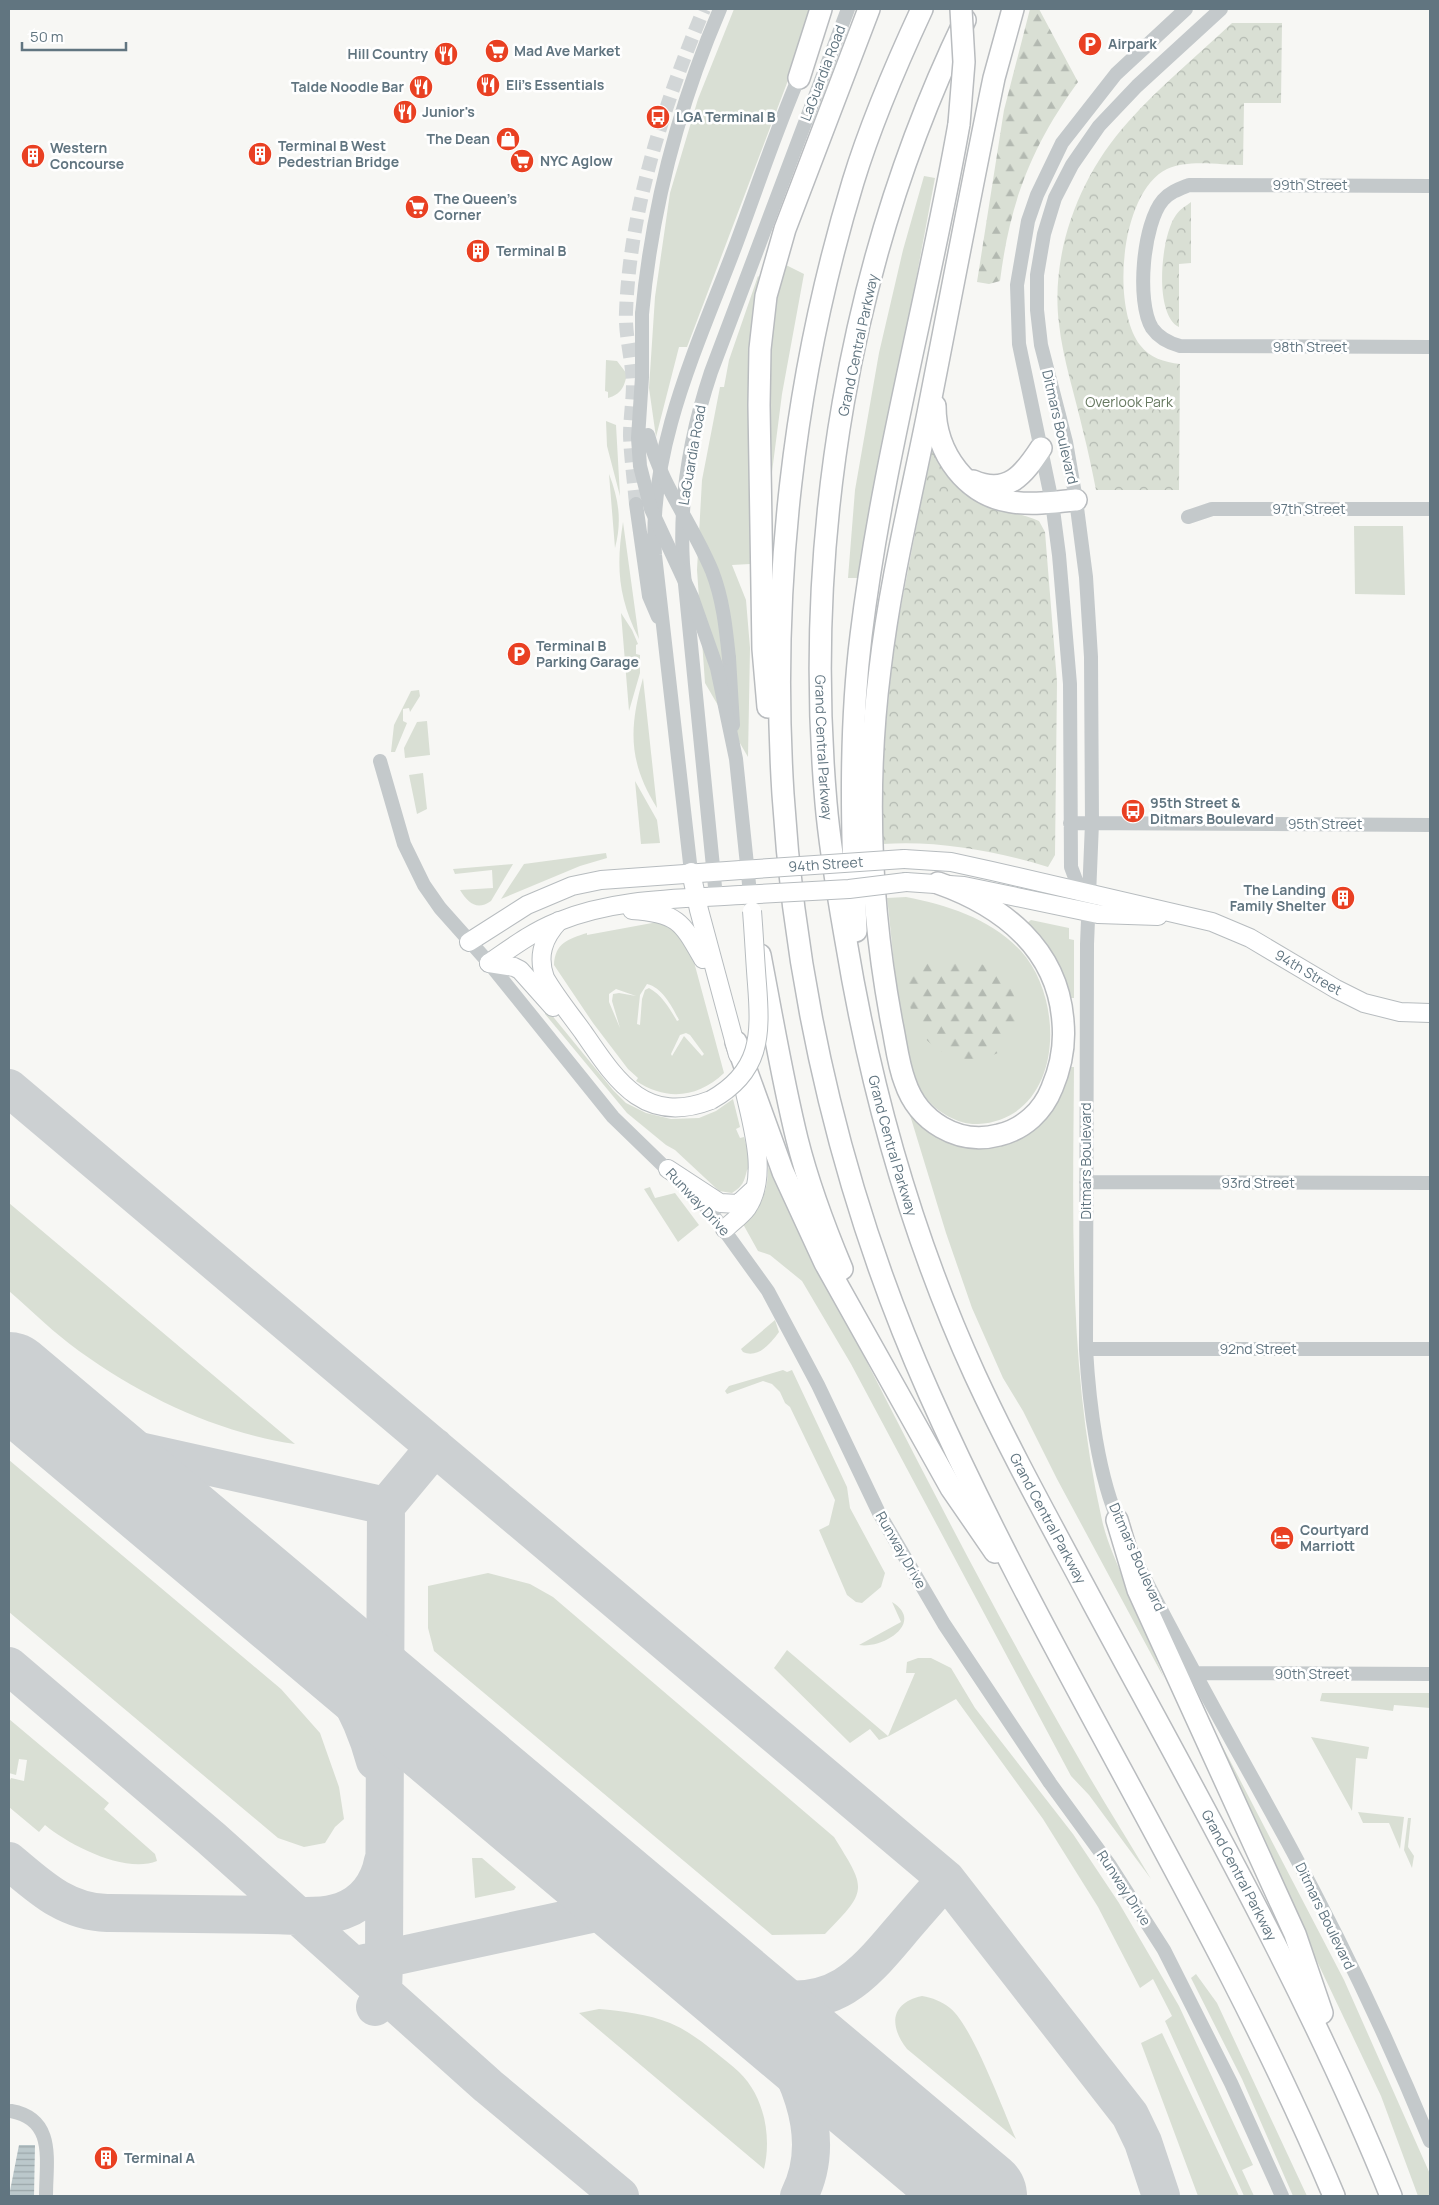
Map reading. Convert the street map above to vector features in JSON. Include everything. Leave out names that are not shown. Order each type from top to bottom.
[{"type":"highway","points":[[798,78],[821,9]]},
{"type":"highway","points":[[869,9],[776,254],[766,296],[760,349],[760,550],[764,666],[781,826],[797,933],[816,1032],[838,1128],[891,1301],[947,1430],[1039,1615],[1224,1960],[1282,2080],[1334,2196]]},
{"type":"highway","points":[[797,933],[789,873],[784,812],[780,653],[785,544],[798,433],[825,288],[854,179],[886,92],[922,9]]},
{"type":"highway","points":[[860,1024],[852,791],[854,716],[861,637],[887,468],[959,124],[964,62],[960,9]]},
{"type":"highway","name":"Grand Central Parkway","points":[[970,9],[921,122],[879,248],[855,346],[839,437],[828,527],[821,633],[821,699],[826,800],[830,843],[860,1024],[888,1140],[919,1237],[976,1377],[1020,1466],[1271,1936],[1358,2119],[1392,2196]]},
{"type":"highway","points":[[938,883],[981,902],[1008,918],[1025,934],[1048,966],[1060,1000],[1063,1040],[1060,1066],[1052,1089],[1042,1107],[1027,1122],[999,1135],[971,1137],[944,1129],[921,1111],[910,1094],[901,1072],[886,988],[873,868],[872,766],[884,639],[994,78],[1012,9]]},
{"type":"highway","points":[[952,299],[936,392],[935,418],[942,446],[959,472],[974,488],[988,496],[1013,502],[1076,500]]},
{"type":"highway","points":[[959,472],[982,485],[996,486],[1007,484],[1019,478],[1041,448]]},
{"type":"highway","points":[[746,903],[797,1140],[816,1204],[841,1268],[908,1411]]},
{"type":"highway","points":[[736,1042],[794,1201],[838,1289],[962,1507],[1039,1615]]},
{"type":"highway","points":[[1118,1520],[1138,1590],[1295,1934],[1358,2119]]},
{"type":"main road","name":"94th Street","points":[[469,942],[527,905],[572,886],[601,880],[691,872],[904,859],[951,862],[1212,922],[1240,933],[1336,989],[1366,1003],[1400,1012],[1430,1013]]},
{"type":"main road","points":[[691,872],[719,988],[736,1042],[758,1160],[758,1177],[754,1193],[747,1207],[724,1229]]},
{"type":"main road","name":"94th Street","points":[[489,963],[530,936],[559,921],[594,910],[650,901],[716,897],[746,903],[906,882],[938,883],[989,890],[1108,915],[1191,917]]},
{"type":"main road","points":[[559,921],[548,935],[542,950],[543,971],[548,983],[624,1087],[646,1102],[680,1108],[711,1100],[728,1090],[740,1079],[752,1060],[758,1039],[759,1012],[746,903]]},
{"type":"main road","points":[[594,910],[642,910],[662,914],[676,921],[692,937],[719,988]]},
{"type":"main road","points":[[489,963],[514,967],[520,970],[596,1051]]},
{"type":"main road","points":[[668,1169],[714,1200],[726,1205],[733,1205],[744,1200],[750,1194],[758,1177]]},
{"type":"street","points":[[720,9],[692,79],[668,158],[650,244],[642,314],[642,377],[638,438],[642,481],[651,509],[704,628],[719,677],[736,759]]},
{"type":"street","name":"LaGuardia Road","points":[[691,872],[654,529],[655,502],[661,465],[687,376],[798,78],[830,9]]},
{"type":"street","name":"LaGuardia Road","points":[[716,897],[681,541],[682,510],[688,462],[699,408],[716,356],[848,9]]},
{"type":"street","name":"Ditmars Boulevard","points":[[1085,892],[1071,867],[1070,684],[1052,502],[1019,344],[1017,313],[1021,255],[1037,195],[1062,143],[1116,74],[1186,9]]},
{"type":"street","name":"Ditmars Boulevard","points":[[1221,9],[1137,86],[1099,126],[1072,165],[1055,198],[1044,234],[1037,274],[1037,310],[1041,345],[1066,442],[1076,500],[1086,577],[1091,656],[1092,823],[1085,892],[1088,912],[1086,1348],[1090,1394],[1098,1447],[1118,1520],[1155,1599],[1194,1673],[1311,1886],[1357,1981],[1430,2142]]},
{"type":"street","name":"99th Street","points":[[1189,185],[1430,186]]},
{"type":"street","name":"98th Street","points":[[1189,185],[1174,191],[1158,207],[1147,240],[1143,288],[1147,316],[1158,336],[1170,343],[1189,346],[1430,347]]},
{"type":"street","points":[[648,435],[660,473],[712,571],[722,602],[729,658],[746,903]]},
{"type":"street","points":[[636,504],[649,596],[666,639]]},
{"type":"street","name":"97th Street","points":[[1188,517],[1212,509],[1430,509]]},
{"type":"street","name":"Runway Drive","points":[[380,761],[401,836],[412,864],[440,908],[489,963],[597,1099],[629,1133],[668,1169],[724,1229],[768,1291],[818,1385],[879,1513],[944,1624],[1050,1783],[1109,1864],[1164,1950],[1216,2053],[1282,2196]]},
{"type":"street","name":"95th Street","points":[[1070,823],[1430,825]]},
{"type":"street","name":"93rd Street","points":[[1086,1182],[1430,1183]]},
{"type":"street","name":"92nd Street","points":[[1086,1348],[1430,1349]]},
{"type":"street","name":"90th Street","points":[[1194,1673],[1430,1674]]},
{"type":"street","points":[[11,2111],[32,2118],[42,2131],[46,2158],[46,2196]]},
{"type":"green space","points":[[734,9],[815,9],[687,347],[679,347],[656,437],[649,388],[655,297],[670,193],[698,99]]},
{"type":"green space","points":[[1030,9],[1039,9],[1078,82],[1047,129],[1025,176],[1010,226],[1000,281],[989,284],[977,282],[1004,110]]},
{"type":"green space","name":"Overlook Park","points":[[1232,23],[1282,23],[1281,103],[1244,103],[1243,165],[1184,164],[1167,169],[1151,182],[1139,201],[1130,225],[1125,251],[1123,279],[1125,305],[1131,327],[1140,345],[1148,353],[1163,361],[1180,364],[1179,490],[1096,490],[1087,445],[1066,364],[1059,324],[1057,297],[1064,242],[1083,190],[1111,143],[1153,96]]},
{"type":"green space","points":[[924,176],[935,178],[860,578],[848,578],[855,490],[879,353],[903,250]]},
{"type":"green space","points":[[1191,202],[1191,263],[1179,264],[1179,327],[1171,319],[1165,307],[1162,274],[1166,239],[1171,225],[1181,209]]},
{"type":"green space","points":[[782,263],[804,274],[782,394],[772,472],[768,472],[769,346]]},
{"type":"green space","points":[[758,276],[761,278],[751,402],[750,564],[732,565],[746,600],[750,648],[748,757],[705,683],[697,570],[702,480],[720,387],[724,387],[729,360]]},
{"type":"green space","points":[[606,360],[617,361],[627,374],[621,390],[616,395],[608,398],[608,392],[605,391]]},
{"type":"green space","points":[[606,421],[616,425],[620,496],[607,446]]},
{"type":"green space","points":[[931,450],[956,485],[969,496],[988,505],[1039,521],[1045,532],[1057,682],[1055,855],[1048,867],[1008,856],[945,845],[883,844],[882,763],[894,643]]},
{"type":"green space","points":[[609,474],[615,493],[619,520],[615,548]]},
{"type":"green space","points":[[623,522],[639,639],[627,609],[620,582],[619,568]]},
{"type":"green space","points":[[1354,526],[1403,526],[1405,595],[1355,594]]},
{"type":"green space","points":[[621,613],[638,644],[636,645],[636,654],[640,655],[640,673],[629,711]]},
{"type":"green space","points":[[643,678],[657,808],[647,791],[641,775],[636,760],[634,744],[635,713]]},
{"type":"green space","points":[[419,690],[420,696],[410,712],[409,708],[403,709],[403,721],[407,723],[395,752],[391,752],[394,725],[411,691]]},
{"type":"green space","points":[[427,721],[430,755],[405,758],[404,748],[417,722]]},
{"type":"green space","points":[[423,773],[427,809],[417,814],[409,775]]},
{"type":"green space","points":[[635,781],[657,820],[660,843],[641,844]]},
{"type":"green space","points":[[606,853],[607,858],[580,866],[501,899],[524,864]]},
{"type":"green space","points":[[513,864],[491,901],[481,905],[470,902],[460,890],[493,888],[492,870],[455,874],[453,869]]},
{"type":"green space","points":[[906,897],[953,909],[983,922],[996,930],[1021,951],[1036,973],[1046,999],[1050,1027],[1049,1055],[1041,1081],[1027,1102],[1006,1117],[978,1124],[956,1120],[937,1109],[926,1098],[917,1082],[910,1060],[899,1003],[887,898]]},
{"type":"green space","points":[[1031,920],[1069,928],[1069,939],[1074,940],[1074,998],[1069,998],[1038,936],[1027,923]]},
{"type":"green space","points":[[663,921],[687,936],[724,1073],[704,1088],[681,1094],[659,1092],[636,1081],[638,1078],[628,1069],[593,1023],[554,965],[557,952],[564,943],[580,935],[587,933],[587,935]],"holes":[[[647,984],[662,994],[679,1020],[677,1021],[662,998],[649,988],[645,990],[642,999],[640,1025],[637,1024],[640,995]],[[616,989],[636,996],[619,993],[613,994],[612,1001],[620,1028],[609,1002],[609,994]],[[686,1033],[690,1035],[704,1054],[702,1056],[684,1036],[672,1056],[671,1054],[680,1035]]]},
{"type":"green space","points":[[939,959],[979,963],[1000,972],[1009,985],[1018,1004],[1014,1030],[1000,1052],[973,1064],[943,1052],[924,1037],[913,1015],[906,984],[917,966]]},
{"type":"green space","points":[[546,1008],[613,1090],[626,1103],[646,1113],[671,1119],[699,1118],[716,1111],[733,1099],[740,1127],[736,1129],[740,1138],[744,1137],[749,1156],[750,1168],[747,1170],[741,1186],[732,1193],[719,1191],[675,1150],[666,1145],[627,1113],[545,1014]]},
{"type":"green space","points":[[1068,1067],[1074,1067],[1073,1238],[1078,1351],[1091,1464],[1107,1537],[1164,1678],[1057,1479],[1023,1411],[1003,1378],[972,1308],[946,1233],[906,1102],[1002,1143]]},
{"type":"green space","points":[[768,1167],[919,1464],[997,1612],[1087,1772],[1151,1879],[1089,1795],[1071,1776],[851,1364],[802,1281],[770,1255],[758,1251],[743,1224],[759,1205],[765,1192]]},
{"type":"green space","points":[[650,1187],[655,1198],[675,1193],[699,1225],[678,1242],[644,1189]]},
{"type":"green space","points":[[9,1203],[295,1444],[237,1431],[181,1410],[103,1368],[61,1337],[9,1291]]},
{"type":"green space","points":[[775,1320],[779,1332],[764,1349],[749,1354],[743,1352],[741,1349]]},
{"type":"green space","points":[[783,1370],[787,1372],[792,1370],[847,1487],[850,1508],[885,1573],[881,1587],[862,1603],[856,1602],[847,1595],[819,1530],[829,1525],[835,1500],[790,1407],[772,1384],[763,1381],[727,1394],[725,1391],[729,1386]]},
{"type":"green space","points":[[9,1460],[281,1689],[320,1733],[339,1787],[344,1819],[335,1827],[325,1843],[304,1847],[278,1838],[9,1612]]},
{"type":"green space","points":[[488,1573],[530,1584],[553,1597],[834,1837],[852,1868],[857,1879],[858,1888],[856,1897],[849,1907],[825,1934],[772,1935],[434,1651],[428,1628],[428,1586]]},
{"type":"green space","points":[[892,1602],[901,1610],[904,1618],[903,1625],[889,1638],[879,1643],[859,1645],[901,1622]]},
{"type":"green space","points":[[787,1650],[888,1736],[915,1673],[906,1673],[907,1662],[918,1658],[931,1658],[951,1668],[975,1708],[1073,1834],[1119,1903],[1179,2006],[1253,2165],[1242,2170],[1254,2196],[1244,2196],[1165,2021],[1172,2016],[1153,1979],[1140,1988],[1098,1907],[1043,1819],[956,1699],[889,1736],[879,1740],[870,1729],[850,1743],[774,1668]]},
{"type":"green space","points":[[1322,1693],[1430,1693],[1430,1708],[1394,1705],[1393,1711],[1320,1701]]},
{"type":"green space","points":[[9,1719],[109,1803],[104,1809],[155,1854],[157,1861],[144,1864],[129,1864],[114,1861],[83,1849],[45,1825],[39,1832],[9,1807],[9,1782],[11,1778],[24,1781],[27,1760],[19,1759],[16,1775],[9,1773]]},
{"type":"green space","points":[[1213,1728],[1344,1980],[1430,2174],[1430,2196],[1418,2196],[1381,2096],[1210,1736]]},
{"type":"green space","points":[[1311,1737],[1369,1747],[1367,1759],[1356,1758],[1352,1811]]},
{"type":"green space","points":[[1358,1812],[1404,1817],[1400,1849],[1389,1823],[1363,1823]]},
{"type":"green space","points":[[1408,1818],[1411,1818],[1408,1847],[1414,1856],[1412,1868],[1404,1850]]},
{"type":"green space","points":[[472,1858],[482,1858],[516,1887],[514,1890],[475,1898]]},
{"type":"green space","points":[[1196,1974],[1217,2003],[1307,2196],[1293,2196],[1242,2079],[1191,1978]]},
{"type":"green space","points":[[922,1996],[943,2003],[959,2018],[977,2050],[1016,2139],[907,2049],[901,2040],[895,2024],[898,2010],[911,1999]]},
{"type":"green space","points":[[599,2009],[644,2015],[676,2026],[699,2040],[739,2072],[755,2093],[764,2117],[767,2143],[764,2169],[579,2013]]},
{"type":"green space","points":[[1162,2033],[1239,2196],[1198,2196],[1141,2043]]},
{"type":"shaded area","points":[[19,2145],[35,2145],[34,2196],[9,2196]]},
{"type":"taxiway","points":[[9,1088],[946,1879],[1130,2115],[1143,2142],[1161,2196]]},
{"type":"taxiway","points":[[27,1394],[95,1433],[135,1450],[386,1506]]},
{"type":"taxiway","points":[[375,2007],[383,1993],[384,1959],[386,1506],[435,1447]]},
{"type":"taxiway","points":[[292,1618],[331,1667],[352,1702],[369,1741],[375,1761]]},
{"type":"taxiway","points":[[9,1666],[211,1838],[488,2086],[620,2196]]},
{"type":"taxiway","points":[[9,1861],[31,1880],[65,1903],[92,1912],[305,1916],[324,1915],[342,1911],[358,1903],[370,1891],[378,1877],[383,1861]]},
{"type":"taxiway","points":[[723,1981],[770,1998],[792,2000],[829,1994],[844,1986],[871,1964],[946,1879]]},
{"type":"taxiway","points":[[360,1964],[633,1905]]},
{"type":"taxiway","points":[[759,2012],[784,2054],[804,2100],[811,2148],[808,2172],[799,2196]]},
{"type":"runway","points":[[9,1379],[980,2196]]},
{"type":"tunnel","points":[[636,504],[630,436],[633,383],[626,321],[634,234],[642,195],[663,119],[704,9]]},
{"type":"place","name":"Airpark","points":[[1090,44]]},
{"type":"place","name":"Mad Ave Market","points":[[497,51]]},
{"type":"place","name":"Hill Country","points":[[446,54]]},
{"type":"place","name":"Eli's Essentials","points":[[488,85]]},
{"type":"place","name":"Talde Noodle Bar","points":[[421,87]]},
{"type":"place","name":"Junior's","points":[[405,112]]},
{"type":"place","name":"LGA Terminal B","points":[[658,117]]},
{"type":"place","name":"The Dean","points":[[508,139]]},
{"type":"place","name":"Terminal B West Pedestrian Bridge","points":[[260,154]]},
{"type":"place","name":"Western Concourse","points":[[33,156]]},
{"type":"place","name":"NYC Aglow","points":[[522,161]]},
{"type":"place","name":"The Queen’s Corner","points":[[417,207]]},
{"type":"place","name":"Terminal B","points":[[478,251]]},
{"type":"place","name":"Terminal B Parking Garage","points":[[519,654]]},
{"type":"place","name":"95th Street & Ditmars Boulevard","points":[[1133,811]]},
{"type":"place","name":"The Landing Family Shelter","points":[[1343,898]]},
{"type":"place","name":"Courtyard Marriott","points":[[1282,1538]]},
{"type":"place","name":"Terminal A","points":[[106,2158]]}]
